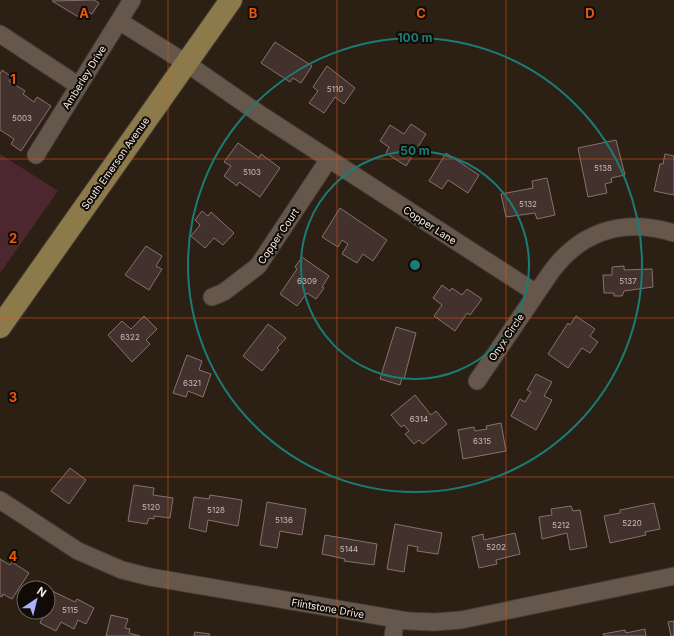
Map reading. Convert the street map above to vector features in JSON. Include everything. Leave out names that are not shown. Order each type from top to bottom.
[{"type":"main road","name":"South Emerson Avenue","points":[[0,327],[232,0]]},
{"type":"street","name":"Amberley Drive","points":[[36,155],[132,0]]},
{"type":"street","name":"Copper Lane","points":[[119,21],[186,63],[329,159],[536,293]]},
{"type":"street","points":[[0,34],[79,86]]},
{"type":"street","name":"Copper Court","points":[[212,297],[224,292],[258,266],[329,159]]},
{"type":"street","points":[[536,293],[564,256],[580,243],[592,236],[626,227],[646,227],[674,233]]},
{"type":"street","name":"Onyx Circle","points":[[476,381],[536,293]]},
{"type":"street","name":"Flintstone Drive","points":[[0,500],[78,551],[122,570],[150,577],[396,619],[422,622],[461,620],[674,576]]},
{"type":"street","points":[[393,636],[396,619]]},
{"type":"shaded area","points":[[0,154],[58,191],[0,273]]},
{"type":"building","points":[[94,0],[99,3],[92,14],[87,11],[82,19],[52,1]]},
{"type":"building","points":[[275,42],[312,66],[301,83],[293,78],[290,82],[261,63]]},
{"type":"building","points":[[327,66],[355,88],[344,104],[335,97],[324,113],[309,103],[318,91],[313,87]]},
{"type":"building","points":[[2,70],[12,77],[9,81],[25,91],[23,94],[34,102],[37,97],[51,106],[21,151],[11,144],[14,139],[0,130],[0,74]]},
{"type":"building","points":[[411,124],[426,134],[406,166],[386,153],[389,147],[380,141],[390,125],[404,134]]},
{"type":"building","points":[[616,140],[625,175],[611,178],[612,182],[605,184],[607,193],[588,197],[578,148]]},
{"type":"building","points":[[238,143],[259,158],[261,154],[280,168],[260,197],[239,182],[237,186],[224,176],[231,166],[224,162]]},
{"type":"building","points":[[446,153],[479,175],[468,193],[448,180],[442,189],[429,181]]},
{"type":"building","points":[[665,154],[674,156],[674,195],[654,191],[660,164],[663,164]]},
{"type":"building","points":[[547,178],[555,215],[537,219],[535,213],[506,217],[501,194],[533,188],[532,181]]},
{"type":"building","points":[[340,208],[387,240],[373,261],[363,254],[357,263],[342,254],[348,244],[342,240],[338,247],[322,237]]},
{"type":"building","points":[[202,211],[208,216],[211,212],[234,233],[223,245],[214,238],[205,248],[191,236],[200,225],[195,220]]},
{"type":"building","points":[[146,246],[162,256],[156,266],[162,269],[149,290],[125,275]]},
{"type":"building","points":[[302,257],[329,276],[322,287],[324,288],[316,299],[307,293],[297,306],[280,294],[297,269],[295,267]]},
{"type":"building","points":[[624,266],[624,270],[652,269],[653,287],[624,291],[622,296],[614,296],[614,293],[604,293],[603,275],[612,275],[612,267]]},
{"type":"building","points":[[442,285],[450,291],[452,288],[462,295],[467,289],[482,299],[470,315],[467,313],[455,331],[434,316],[442,305],[433,298]]},
{"type":"building","points":[[144,316],[157,329],[146,340],[150,344],[132,362],[108,335],[122,321],[131,329]]},
{"type":"building","points":[[576,316],[595,329],[590,336],[598,342],[590,353],[582,348],[568,368],[548,354],[568,323],[570,325]]},
{"type":"building","points":[[268,324],[286,338],[277,348],[279,350],[262,371],[243,356]]},
{"type":"building","points":[[396,327],[416,333],[404,379],[402,378],[400,385],[380,379]]},
{"type":"building","points":[[187,355],[202,361],[199,370],[211,374],[203,397],[188,391],[186,397],[173,393]]},
{"type":"building","points":[[536,374],[552,382],[544,396],[552,400],[536,430],[511,416],[520,399],[525,402],[531,392],[527,390]]},
{"type":"building","points":[[415,395],[431,415],[436,411],[447,424],[423,444],[419,440],[414,444],[405,434],[409,431],[404,425],[401,427],[391,415]]},
{"type":"building","points":[[501,423],[506,451],[463,459],[458,430],[474,427],[475,431],[487,429],[486,426]]},
{"type":"building","points":[[70,468],[86,480],[69,504],[51,491]]},
{"type":"building","points":[[134,485],[154,488],[153,495],[173,498],[170,518],[154,516],[154,519],[149,518],[147,524],[128,521]]},
{"type":"building","points":[[210,495],[242,500],[238,526],[208,520],[206,532],[189,528],[194,497],[209,499]]},
{"type":"building","points":[[267,502],[306,509],[302,535],[280,531],[277,548],[260,545]]},
{"type":"building","points":[[654,503],[660,529],[645,532],[646,535],[610,543],[604,516],[620,513],[620,510]]},
{"type":"building","points":[[571,506],[573,511],[580,510],[587,547],[570,550],[567,533],[542,539],[539,517],[552,515],[551,509]]},
{"type":"building","points":[[395,524],[442,533],[438,554],[417,551],[418,547],[408,545],[404,572],[387,569]]},
{"type":"building","points":[[515,533],[520,554],[496,560],[497,564],[479,568],[472,537],[483,534],[484,540]]},
{"type":"building","points":[[325,535],[377,544],[374,565],[344,561],[345,559],[322,554]]},
{"type":"building","points":[[0,559],[10,565],[12,562],[29,573],[24,580],[16,580],[16,593],[12,599],[3,594],[2,597],[0,596]]},
{"type":"building","points":[[56,593],[75,602],[77,599],[94,608],[86,624],[78,620],[74,629],[61,622],[56,631],[40,623],[41,620],[56,620]]},
{"type":"building","points":[[111,615],[128,619],[125,628],[130,629],[129,633],[140,636],[106,636]]},
{"type":"building","points":[[674,621],[674,636],[671,636],[668,622]]},
{"type":"building","points":[[645,629],[646,636],[604,636],[603,634],[625,630],[626,633]]},
{"type":"building","points":[[195,632],[210,634],[209,636],[194,636]]}]
